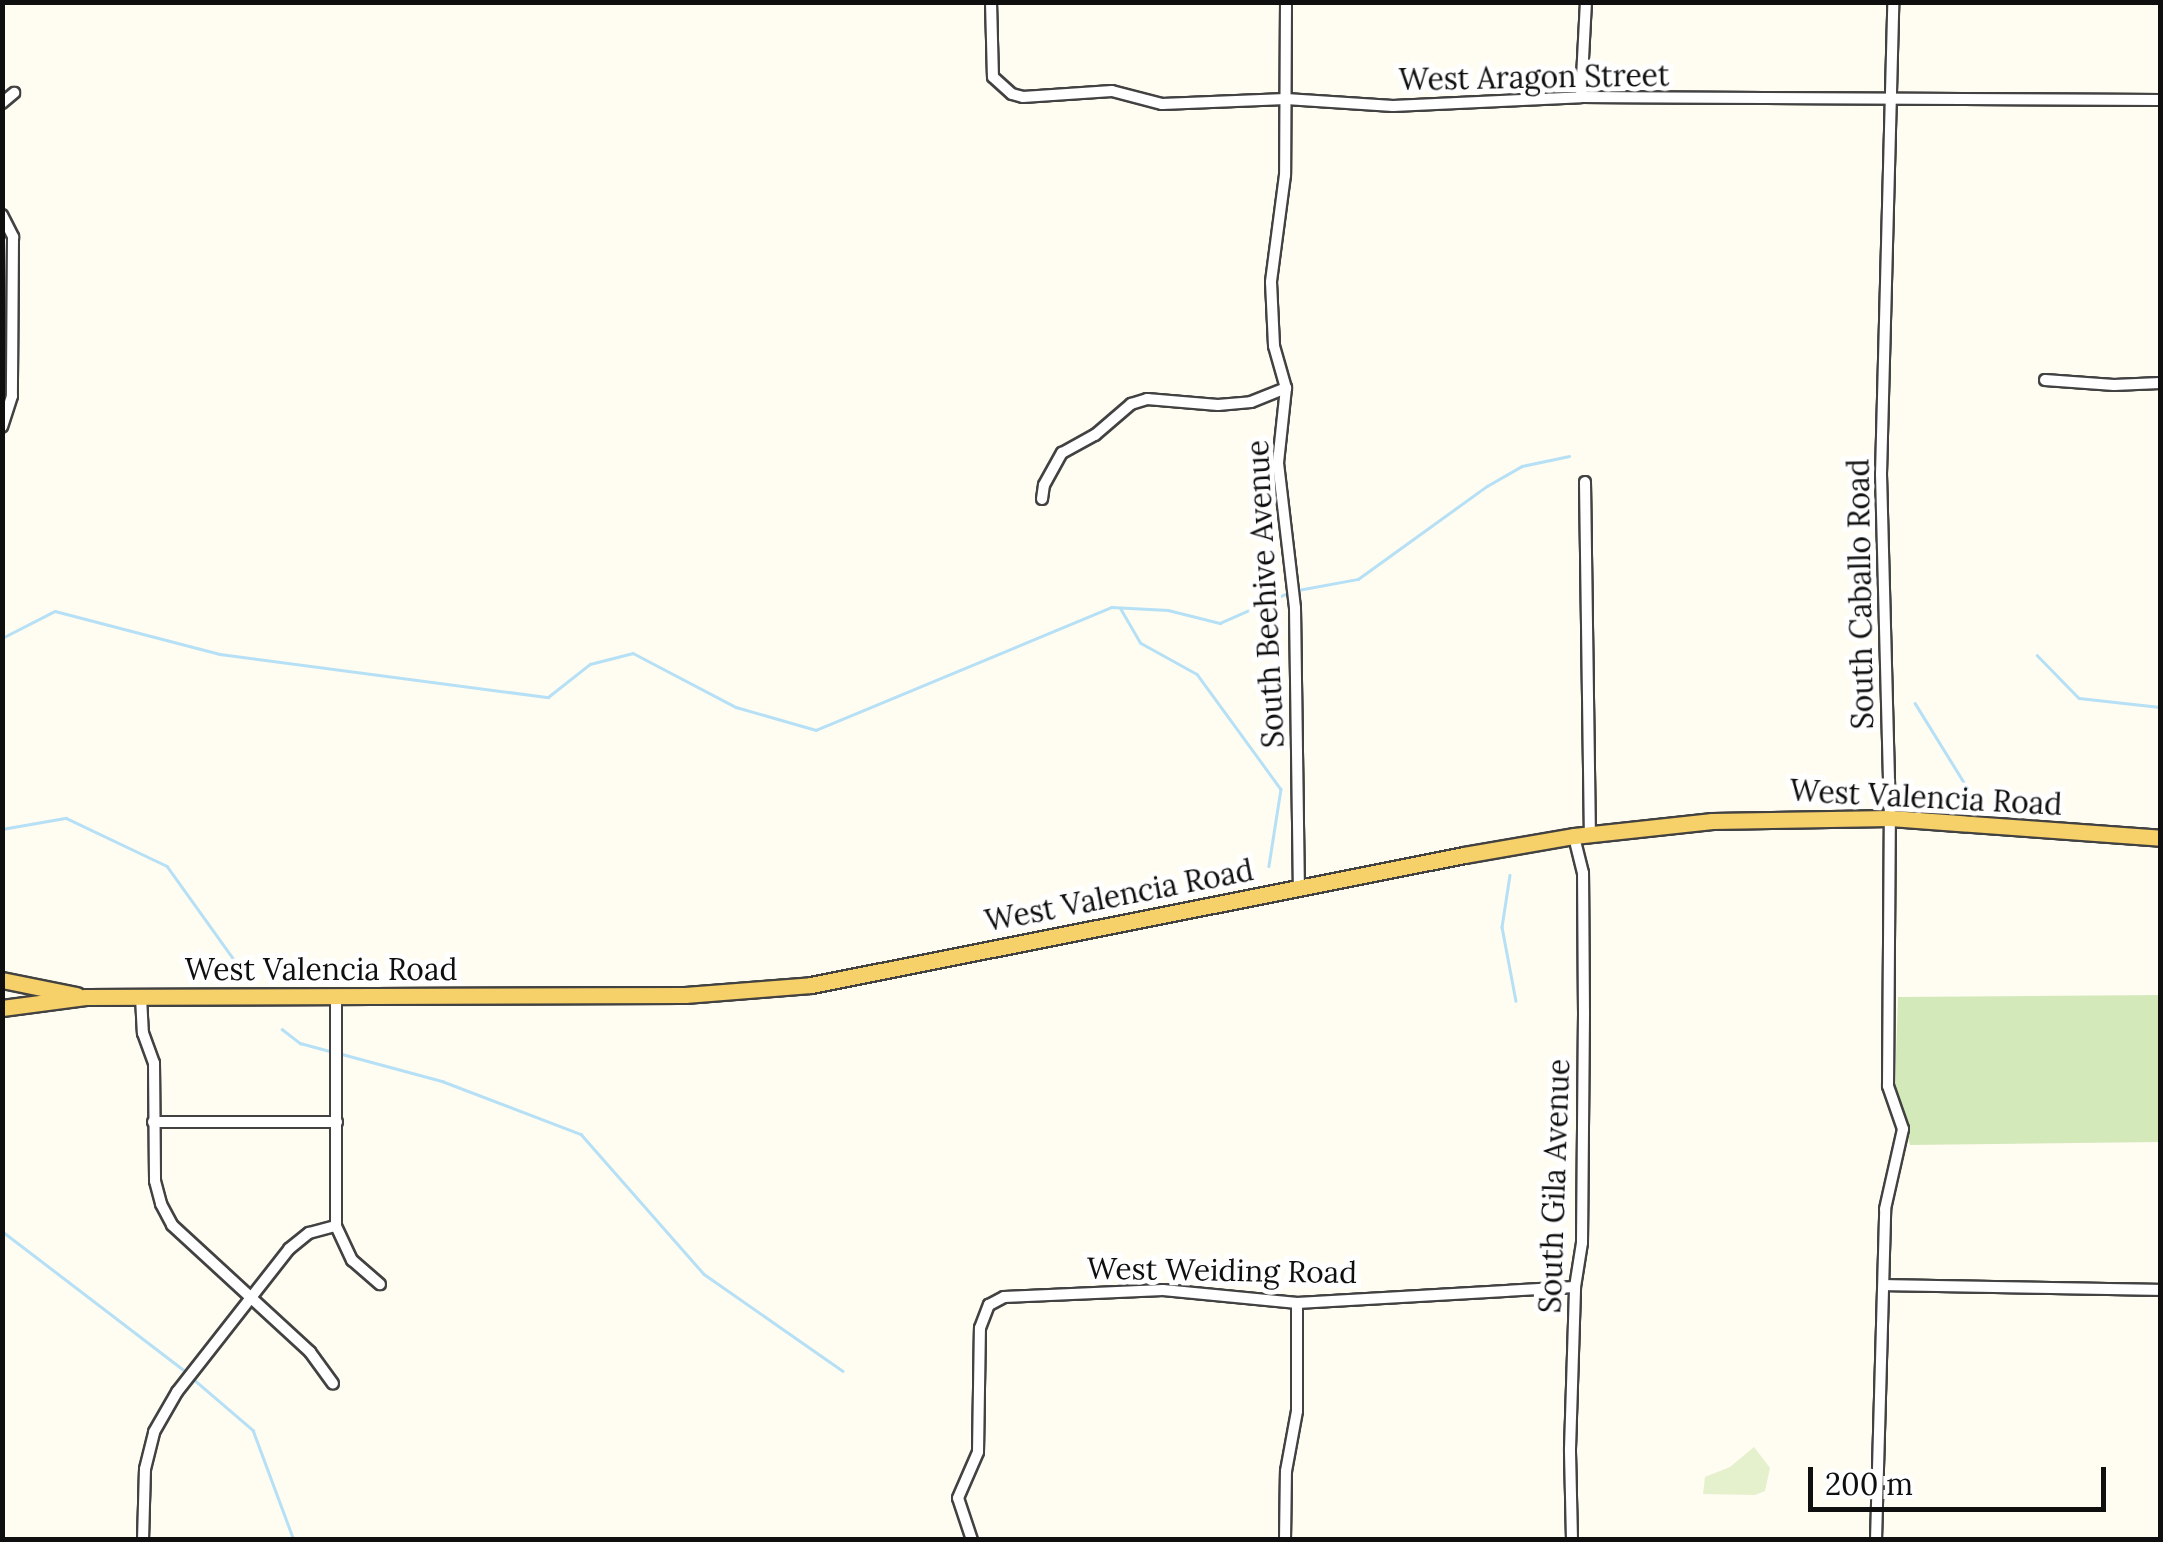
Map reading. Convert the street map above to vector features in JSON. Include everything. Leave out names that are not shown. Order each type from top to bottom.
[{"type":"main road","name":"West Valencia Road","points":[[2,1008],[85,997],[712,994],[811,985],[1582,834],[1733,819],[1890,818],[2160,838]]},
{"type":"main road","name":"West Valencia Road","points":[[2,980],[85,997]]},
{"type":"street","name":"West Aragon Street","points":[[991,2],[993,77],[1012,94],[1112,91],[1162,104],[1286,99],[1393,106],[1581,97],[2160,100]]},
{"type":"street","name":"South Beehive Avenue","points":[[1286,2],[1285,174],[1271,282],[1274,346],[1286,388],[1278,462],[1295,608],[1299,887]]},
{"type":"street","points":[[1581,97],[1586,2]]},
{"type":"street","name":"South Caballo Road","points":[[1876,1540],[1885,1209],[1904,1129],[1888,1086],[1890,818],[1881,474],[1893,2]]},
{"type":"street","points":[[2,104],[14,93]]},
{"type":"street","points":[[2,215],[13,237],[13,276],[12,396],[2,426]]},
{"type":"street","points":[[2045,380],[2114,386],[2160,383]]},
{"type":"street","points":[[1042,498],[1044,485],[1062,453],[1096,436],[1131,404],[1147,400],[1218,405],[1251,402],[1286,388]]},
{"type":"street","name":"South Gila Avenue","points":[[1572,1540],[1575,1286],[1582,1244],[1586,482]]},
{"type":"street","points":[[141,996],[143,1033],[154,1063],[155,1181],[172,1225],[310,1352],[333,1384]]},
{"type":"street","points":[[336,996],[336,1226],[352,1260],[380,1284]]},
{"type":"street","points":[[154,1122],[337,1122]]},
{"type":"street","points":[[144,1540],[146,1469],[154,1432],[177,1392],[289,1249],[309,1232],[336,1226]]},
{"type":"street","points":[[1885,1285],[2160,1290]]},
{"type":"street","name":"West Weiding Road","points":[[972,1540],[958,1498],[978,1452],[980,1328],[989,1305],[1021,1294],[1148,1290],[1297,1303],[1575,1286]]},
{"type":"street","points":[[1286,1540],[1286,1471],[1297,1412],[1297,1303]]},
{"type":"green space","points":[[2160,995],[2160,1142],[1910,1145],[1895,1087],[1898,997]]},
{"type":"green space","points":[[1754,1447],[1770,1468],[1765,1491],[1755,1495],[1703,1494],[1705,1477],[1730,1467]]},
{"type":"waterway","points":[[1298,590],[1358,579],[1487,486],[1522,466],[1569,456]]},
{"type":"waterway","points":[[2,638],[55,611],[220,654],[548,697],[590,664],[633,653],[736,707],[816,730],[1111,607],[1168,610],[1220,623],[1290,592]]},
{"type":"waterway","points":[[1121,609],[1141,643],[1197,674],[1281,789],[1269,866]]},
{"type":"waterway","points":[[2037,655],[2079,698],[2160,707]]},
{"type":"waterway","points":[[1915,703],[1975,800]]},
{"type":"waterway","points":[[2,829],[66,818],[167,866],[235,961]]},
{"type":"waterway","points":[[1510,875],[1502,927],[1516,1001]]},
{"type":"waterway","points":[[282,1029],[300,1043],[334,1052]]},
{"type":"waterway","points":[[342,1054],[442,1081],[581,1134],[704,1274],[843,1371]]},
{"type":"waterway","points":[[2,1231],[185,1371]]},
{"type":"waterway","points":[[191,1377],[253,1430],[294,1540]]}]
